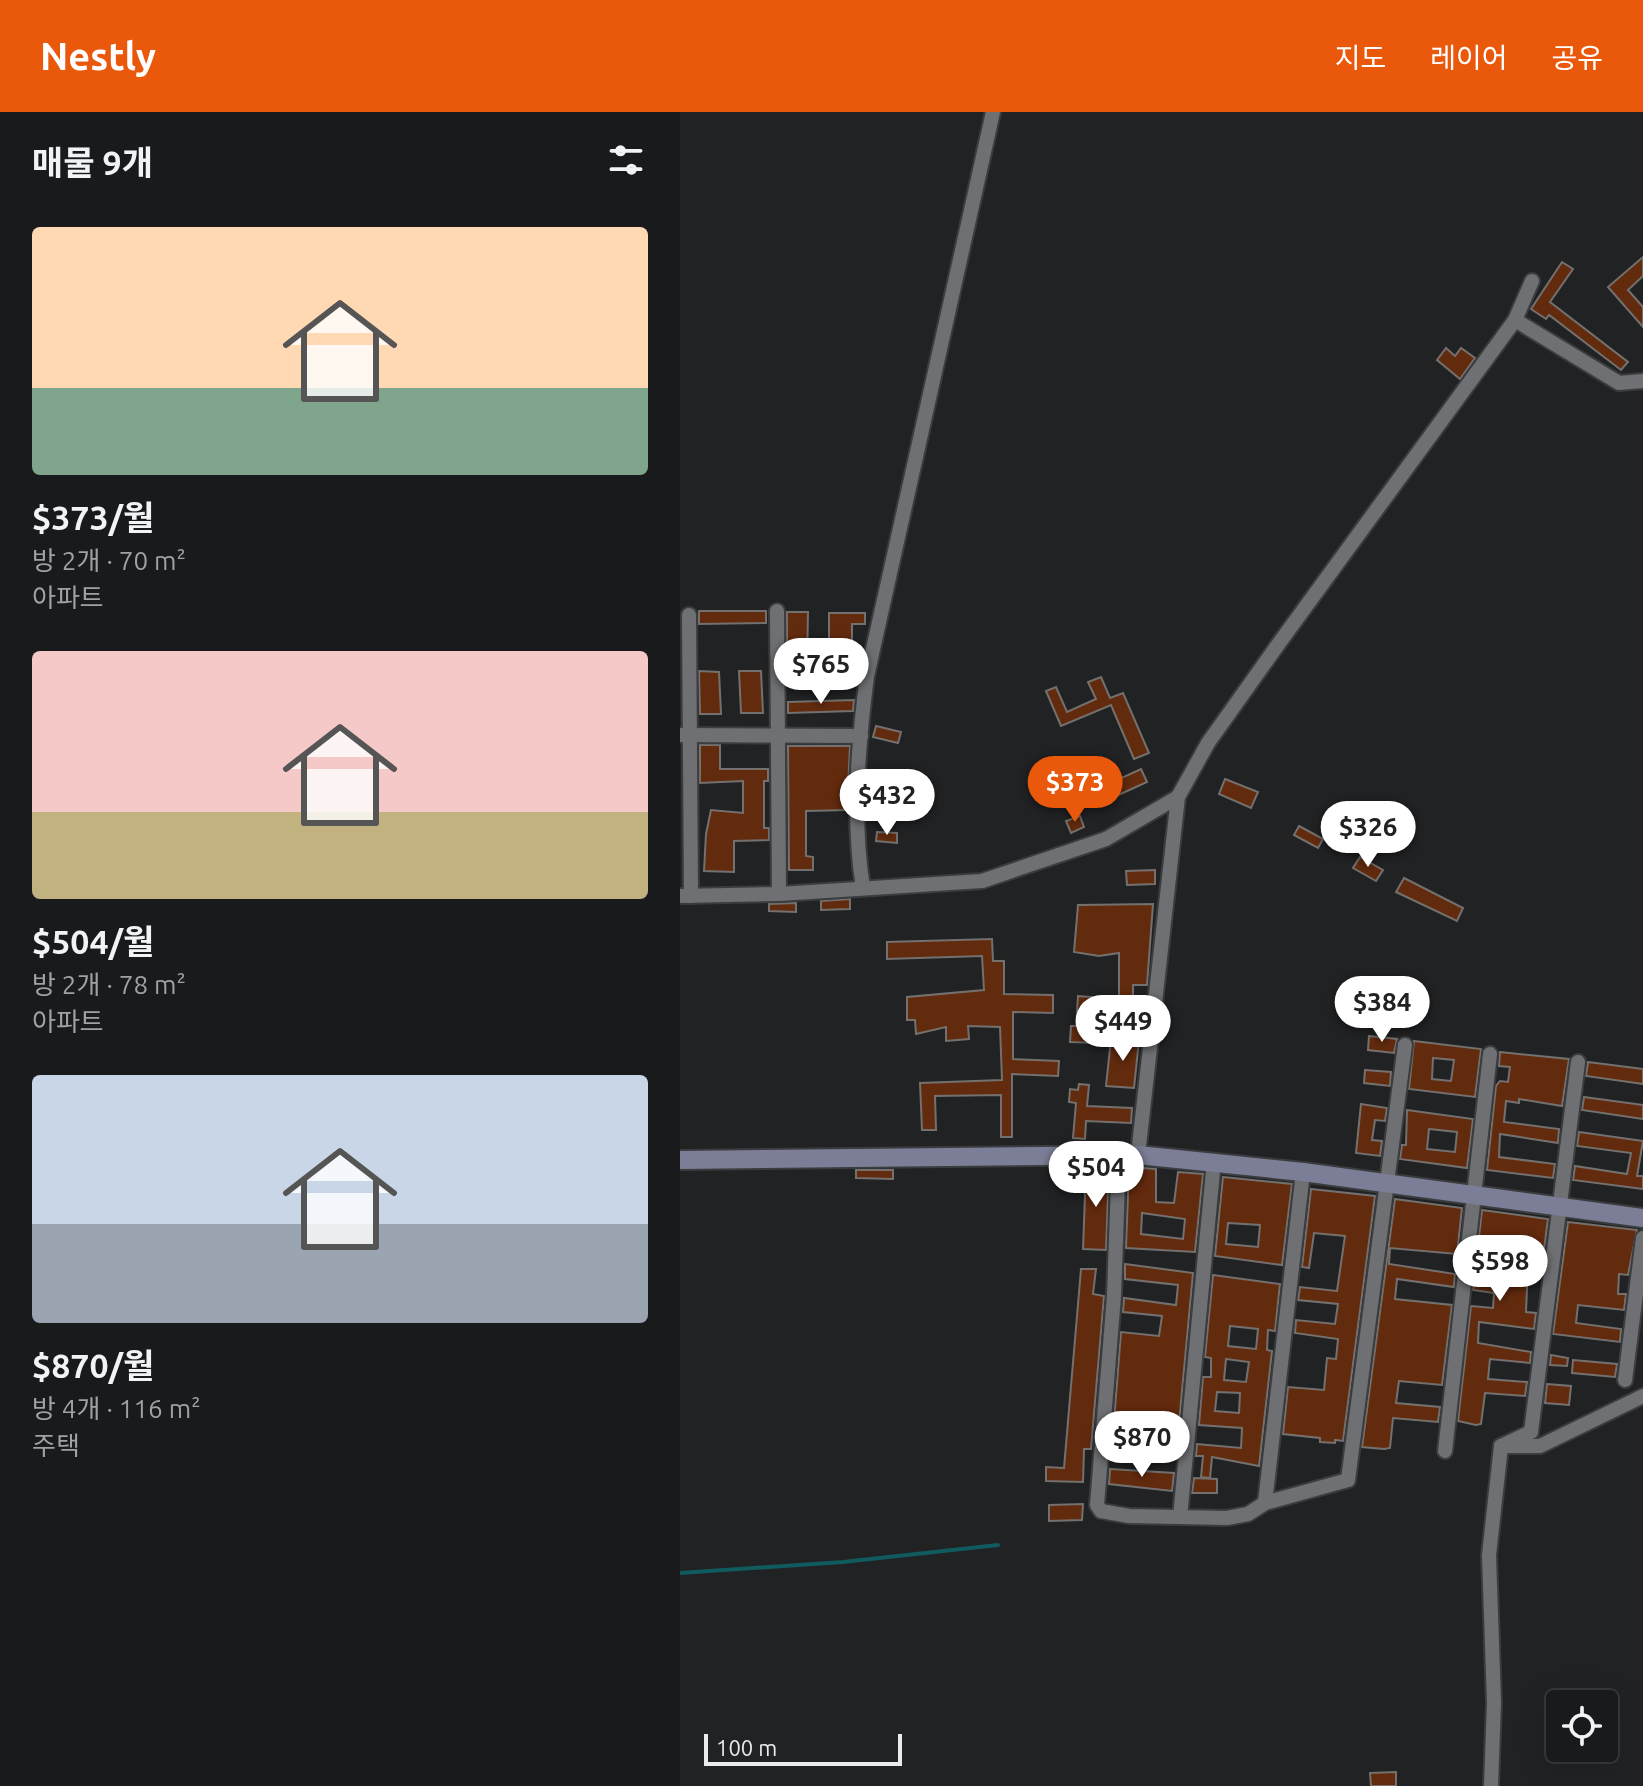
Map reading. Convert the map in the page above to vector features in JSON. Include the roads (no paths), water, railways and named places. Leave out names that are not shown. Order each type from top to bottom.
[{"type":"street","points":[[863,888],[858,854],[861,736],[867,676],[993,112]]},
{"type":"street","points":[[1405,1045],[1348,1480],[1265,1503],[1248,1514],[1227,1518],[1129,1516],[1101,1511],[1097,1505],[1129,1155],[1137,1136],[1178,797],[1208,743],[1515,320],[1532,281]]},
{"type":"street","points":[[1515,320],[1619,383],[1643,381]]},
{"type":"street","points":[[777,611],[779,894]]},
{"type":"street","points":[[689,615],[684,735],[685,896],[779,894],[982,881],[1106,839],[1178,797]]},
{"type":"street","points":[[684,735],[861,736]]},
{"type":"street","points":[[1445,1451],[1490,1054]]},
{"type":"street","points":[[1501,1446],[1531,1432],[1578,1062]]},
{"type":"street","points":[[680,1160],[1129,1155],[1214,1161],[1643,1218]]},
{"type":"street","points":[[1180,1517],[1214,1161]]},
{"type":"street","points":[[1265,1503],[1303,1172]]},
{"type":"street","points":[[1625,1380],[1643,1238]]},
{"type":"street","points":[[1501,1446],[1540,1446],[1643,1396]]},
{"type":"street","points":[[1491,1786],[1494,1703],[1489,1555],[1501,1446]]},
{"type":"waterway","points":[[680,1573],[843,1562],[998,1545]]}]
